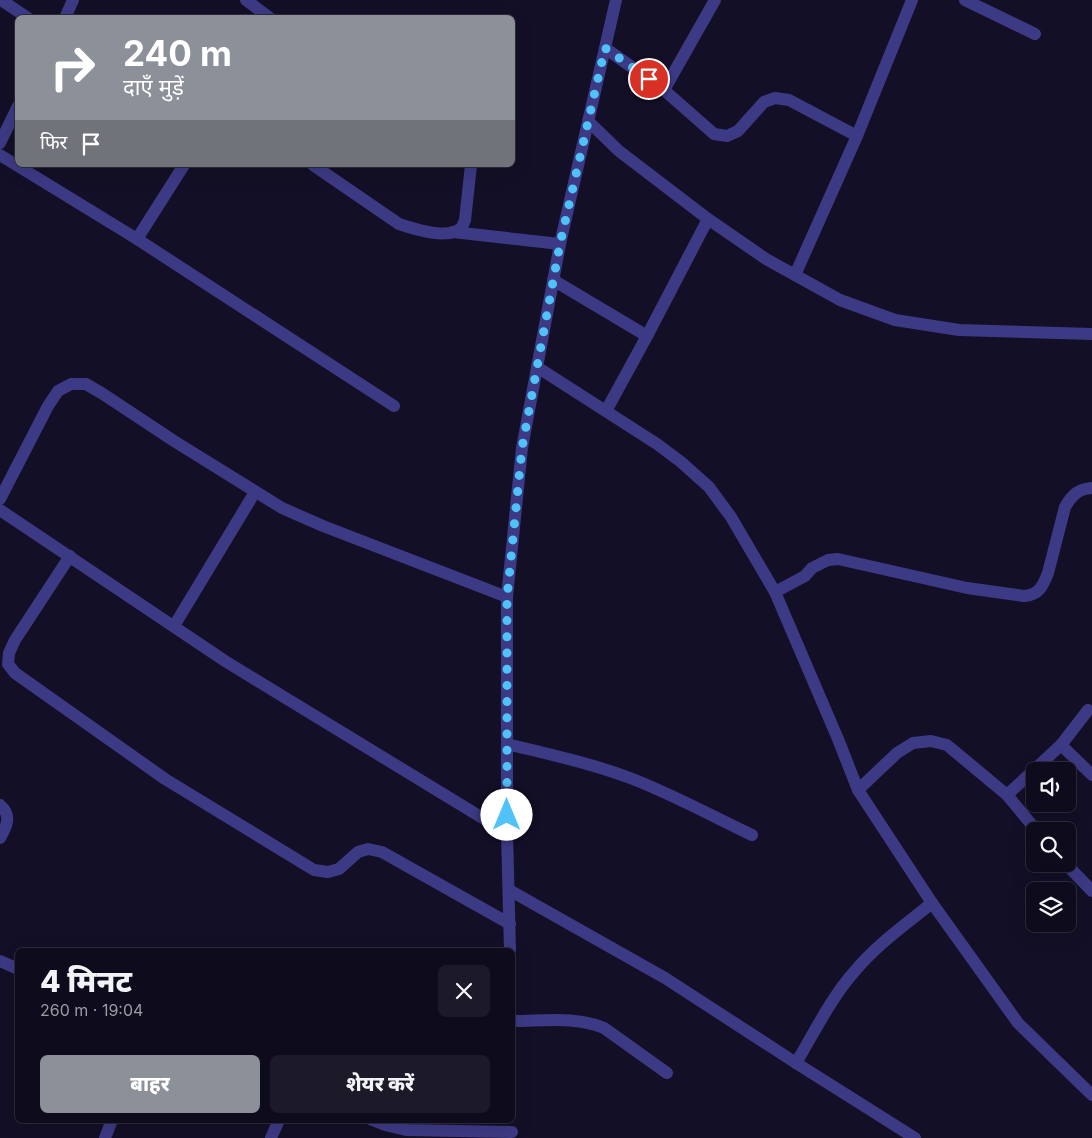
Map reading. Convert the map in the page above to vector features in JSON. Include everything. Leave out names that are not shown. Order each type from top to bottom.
[{"type":"street","points":[[1,0],[24,15]]},
{"type":"street","points":[[66,15],[73,0]]},
{"type":"street","points":[[246,0],[266,15]]},
{"type":"street","points":[[510,948],[507,833],[507,598],[522,448],[560,244],[616,0]]},
{"type":"street","points":[[664,90],[715,0]]},
{"type":"street","points":[[795,275],[857,136],[912,0]]},
{"type":"street","points":[[964,0],[1035,34]]},
{"type":"street","points":[[605,48],[664,90],[714,134],[728,136],[738,131],[764,102],[775,98],[789,100],[857,136]]},
{"type":"street","points":[[0,143],[15,112]]},
{"type":"street","points":[[588,120],[619,151],[708,219],[766,259],[840,300],[895,320],[959,330],[1092,334]]},
{"type":"street","points":[[0,155],[15,164]]},
{"type":"street","points":[[20,167],[137,239],[394,406]]},
{"type":"street","points":[[137,239],[183,167]]},
{"type":"street","points":[[316,167],[399,224],[416,230],[437,234],[453,232],[560,244]]},
{"type":"street","points":[[453,232],[461,228],[465,220],[471,167]]},
{"type":"street","points":[[606,411],[648,336],[708,219]]},
{"type":"street","points":[[553,280],[648,336]]},
{"type":"street","points":[[537,367],[681,462],[709,487],[731,517],[775,592],[858,790],[932,903],[1018,1023],[1092,1095]]},
{"type":"street","points":[[0,499],[48,406],[58,391],[71,384],[86,384],[282,508],[507,598]]},
{"type":"street","points":[[775,592],[805,576],[812,568],[828,560],[838,559],[967,588],[1030,596],[1036,593],[1044,584],[1065,507],[1069,500],[1076,493],[1092,488]]},
{"type":"street","points":[[174,626],[255,492]]},
{"type":"street","points":[[0,510],[225,661],[507,833]]},
{"type":"street","points":[[70,556],[14,640],[8,664],[15,674],[164,779],[314,870],[328,872],[339,869],[358,852],[368,849],[382,852],[510,924]]},
{"type":"street","points":[[1007,794],[1062,745],[1088,710]]},
{"type":"street","points":[[858,790],[897,753],[913,743],[931,741],[947,745],[1007,794],[1030,822]]},
{"type":"street","points":[[507,744],[629,778],[752,835]]},
{"type":"street","points":[[1062,745],[1092,776]]},
{"type":"street","points":[[0,805],[5,809],[8,818],[7,825],[0,838]]},
{"type":"street","points":[[1074,872],[1092,891]]},
{"type":"street","points":[[509,890],[665,978],[915,1138]]},
{"type":"street","points":[[796,1063],[839,991],[853,972],[873,951],[932,903]]},
{"type":"street","points":[[0,961],[15,968]]},
{"type":"street","points":[[515,1021],[583,1021],[594,1024],[604,1028],[667,1073]]},
{"type":"street","points":[[105,1138],[111,1123]]},
{"type":"street","points":[[271,1138],[278,1123]]},
{"type":"street","points":[[380,1123],[404,1134],[511,1130]]},
{"type":"route","points":[[507,815],[507,598],[522,448],[560,244],[605,48],[649,79]]}]
